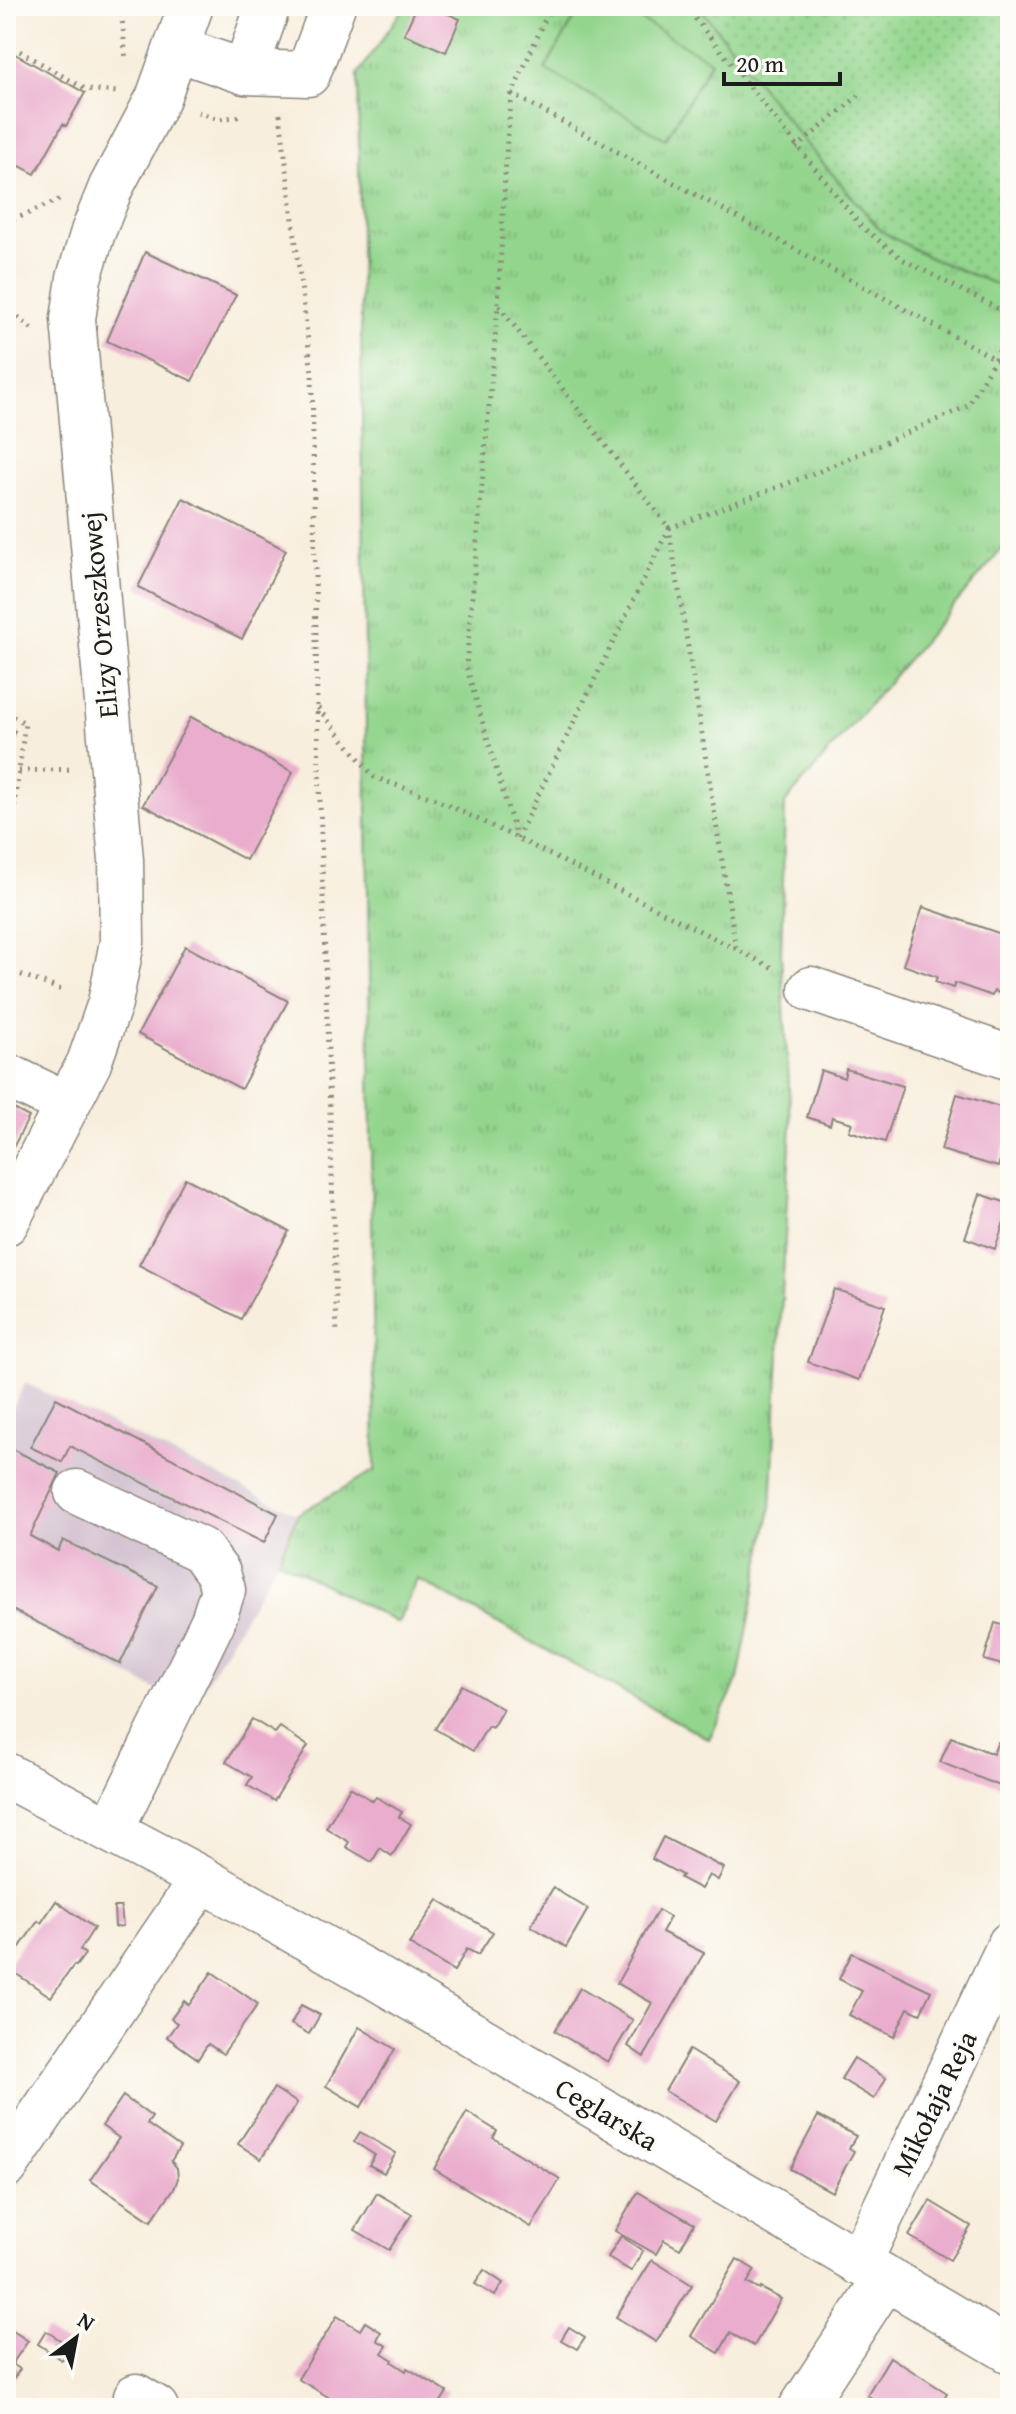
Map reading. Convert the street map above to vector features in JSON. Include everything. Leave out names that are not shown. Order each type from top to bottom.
[{"type":"street","name":"Elizy Orzeszkowej","points":[[6,1223],[89,1063],[105,1018],[122,942],[121,860],[73,319],[79,278],[93,232],[111,187],[158,98],[191,6]]},
{"type":"street","points":[[245,72],[268,6]]},
{"type":"street","points":[[177,49],[245,72],[308,74],[333,6]]},
{"type":"street","points":[[811,989],[1010,1058]]},
{"type":"street","points":[[6,1075],[66,1104]]},
{"type":"street","points":[[77,1492],[201,1550],[218,1573],[223,1590],[213,1621],[111,1830]]},
{"type":"street","name":"Ceglarska","points":[[11,1789],[111,1830],[202,1879],[370,1974],[1010,2351]]},
{"type":"street","points":[[6,2166],[202,1879]]},
{"type":"street","name":"Mikołaja Reja","points":[[801,2408],[872,2271],[1010,1944]]},
{"type":"path","points":[[121,6],[127,64]]},
{"type":"path","points":[[517,838],[466,666],[498,305],[512,94],[551,6]]},
{"type":"path","points":[[685,6],[861,226],[902,259],[1010,315]]},
{"type":"path","points":[[6,43],[85,89],[129,93]]},
{"type":"path","points":[[796,148],[863,92]]},
{"type":"path","points":[[512,94],[1010,367]]},
{"type":"path","points":[[292,109],[279,112],[312,374],[317,707],[337,1334]]},
{"type":"path","points":[[6,297],[6,343]]},
{"type":"path","points":[[498,305],[669,528],[736,948]]},
{"type":"path","points":[[8,310],[40,336]]},
{"type":"path","points":[[517,838],[669,528],[818,472],[968,406],[1010,332]]},
{"type":"path","points":[[317,707],[374,777],[435,799],[517,838],[811,989]]},
{"type":"path","points":[[6,713],[25,723],[6,873]]},
{"type":"path","points":[[19,771],[81,769]]},
{"type":"path","points":[[6,969],[62,990]]},
{"type":"shaded area","points":[[25,1383],[298,1514],[278,1560],[191,1708],[6,1611],[6,1421]]},
{"type":"green space","points":[[405,6],[1010,6],[1010,540],[785,803],[781,955],[791,1123],[771,1507],[738,1679],[709,1739],[417,1579],[398,1623],[278,1560],[298,1514],[375,1470],[358,74]]},
{"type":"green space","points":[[582,6],[617,6],[711,61],[666,139],[545,69]]},
{"type":"green space","points":[[699,6],[1010,6],[1010,290],[930,258],[881,231],[793,128]]},
{"type":"building","points":[[417,6],[431,6],[460,19],[446,52],[404,34]]},
{"type":"building","points":[[6,49],[85,93],[66,126],[63,124],[35,174],[6,159]]},
{"type":"building","points":[[145,252],[236,295],[192,381],[107,341]]},
{"type":"building","points":[[183,498],[286,550],[242,639],[138,587]]},
{"type":"building","points":[[191,717],[293,772],[246,860],[143,805]]},
{"type":"building","points":[[6,726],[15,731],[6,750]]},
{"type":"building","points":[[923,907],[1010,937],[1010,997],[994,991],[992,996],[955,983],[953,988],[935,982],[937,977],[903,965]]},
{"type":"building","points":[[185,946],[288,1001],[241,1089],[138,1034]]},
{"type":"building","points":[[846,1069],[903,1086],[885,1142],[849,1131],[852,1123],[832,1117],[830,1125],[807,1117],[821,1070],[844,1078]]},
{"type":"building","points":[[957,1094],[1010,1110],[1010,1127],[998,1167],[941,1150]]},
{"type":"building","points":[[6,1105],[29,1117],[6,1161]]},
{"type":"building","points":[[185,1178],[289,1231],[241,1319],[139,1265]]},
{"type":"building","points":[[980,1194],[1010,1204],[995,1249],[965,1238]]},
{"type":"building","points":[[834,1289],[885,1306],[859,1380],[808,1362]]},
{"type":"building","points":[[56,1398],[278,1514],[264,1543],[70,1446],[62,1462],[30,1447]]},
{"type":"building","points":[[6,1446],[60,1473],[30,1536],[58,1551],[63,1540],[158,1586],[120,1664],[6,1607]]},
{"type":"building","points":[[995,1623],[1010,1627],[1010,1667],[984,1660]]},
{"type":"building","points":[[462,1685],[503,1709],[473,1751],[435,1729]]},
{"type":"building","points":[[252,1719],[275,1733],[280,1727],[308,1746],[274,1801],[247,1785],[252,1777],[226,1762]]},
{"type":"building","points":[[951,1737],[993,1754],[998,1742],[1010,1747],[1010,1790],[940,1762]]},
{"type":"building","points":[[350,1787],[373,1801],[376,1797],[402,1812],[399,1817],[411,1824],[392,1856],[380,1848],[372,1862],[346,1847],[349,1842],[326,1828]]},
{"type":"building","points":[[663,1837],[724,1868],[718,1880],[709,1875],[701,1889],[652,1859]]},
{"type":"building","points":[[553,1888],[588,1909],[566,1947],[531,1926]]},
{"type":"building","points":[[438,1900],[493,1932],[478,1955],[467,1949],[454,1971],[409,1944]]},
{"type":"building","points":[[56,1901],[94,1928],[80,1950],[85,1954],[51,1997],[6,1967]]},
{"type":"building","points":[[114,1907],[121,1907],[123,1926],[115,1927]]},
{"type":"building","points":[[658,1910],[670,1917],[662,1932],[704,1953],[644,2057],[628,2046],[652,2003],[617,1983]]},
{"type":"building","points":[[852,1953],[931,1991],[920,2014],[908,2008],[894,2037],[849,2015],[862,1991],[839,1979]]},
{"type":"building","points":[[212,1972],[258,2004],[223,2054],[208,2044],[198,2059],[167,2037],[177,2023],[171,2019],[184,2001],[189,2005]]},
{"type":"building","points":[[580,1988],[633,2020],[608,2062],[555,2031]]},
{"type":"building","points":[[301,2005],[320,2015],[309,2034],[291,2024]]},
{"type":"building","points":[[359,2027],[395,2049],[361,2107],[326,2086]]},
{"type":"building","points":[[689,2050],[740,2081],[716,2121],[665,2091]]},
{"type":"building","points":[[854,2058],[886,2078],[874,2099],[841,2079]]},
{"type":"building","points":[[274,2088],[297,2103],[261,2159],[238,2144]]},
{"type":"building","points":[[123,2096],[152,2117],[147,2124],[180,2147],[171,2161],[177,2168],[175,2187],[151,2221],[90,2180],[119,2138],[102,2126]]},
{"type":"building","points":[[467,2112],[497,2131],[493,2138],[560,2179],[531,2227],[434,2169]]},
{"type":"building","points":[[818,2116],[856,2136],[849,2148],[854,2151],[832,2192],[790,2169]]},
{"type":"building","points":[[360,2132],[396,2153],[384,2173],[369,2165],[375,2155],[354,2142]]},
{"type":"building","points":[[638,2192],[694,2224],[680,2249],[664,2240],[656,2254],[615,2231]]},
{"type":"building","points":[[377,2193],[412,2214],[389,2250],[355,2230]]},
{"type":"building","points":[[930,2201],[971,2226],[950,2260],[909,2236]]},
{"type":"building","points":[[621,2236],[643,2251],[631,2271],[608,2257]]},
{"type":"building","points":[[737,2259],[755,2270],[747,2283],[781,2299],[754,2346],[730,2333],[719,2353],[691,2336]]},
{"type":"building","points":[[652,2260],[692,2285],[656,2342],[616,2317]]},
{"type":"building","points":[[484,2270],[503,2283],[495,2296],[475,2284]]},
{"type":"building","points":[[337,2316],[360,2330],[365,2322],[381,2332],[377,2340],[387,2346],[382,2353],[406,2371],[407,2368],[447,2392],[437,2408],[365,2408],[354,2401],[347,2408],[298,2379]]},
{"type":"building","points":[[6,2326],[28,2341],[12,2364],[20,2369],[6,2390]]},
{"type":"building","points":[[569,2327],[585,2337],[577,2349],[561,2340]]},
{"type":"building","points":[[46,2331],[71,2347],[62,2360],[38,2344]]},
{"type":"building","points":[[890,2357],[947,2393],[938,2408],[887,2408],[867,2395]]}]
